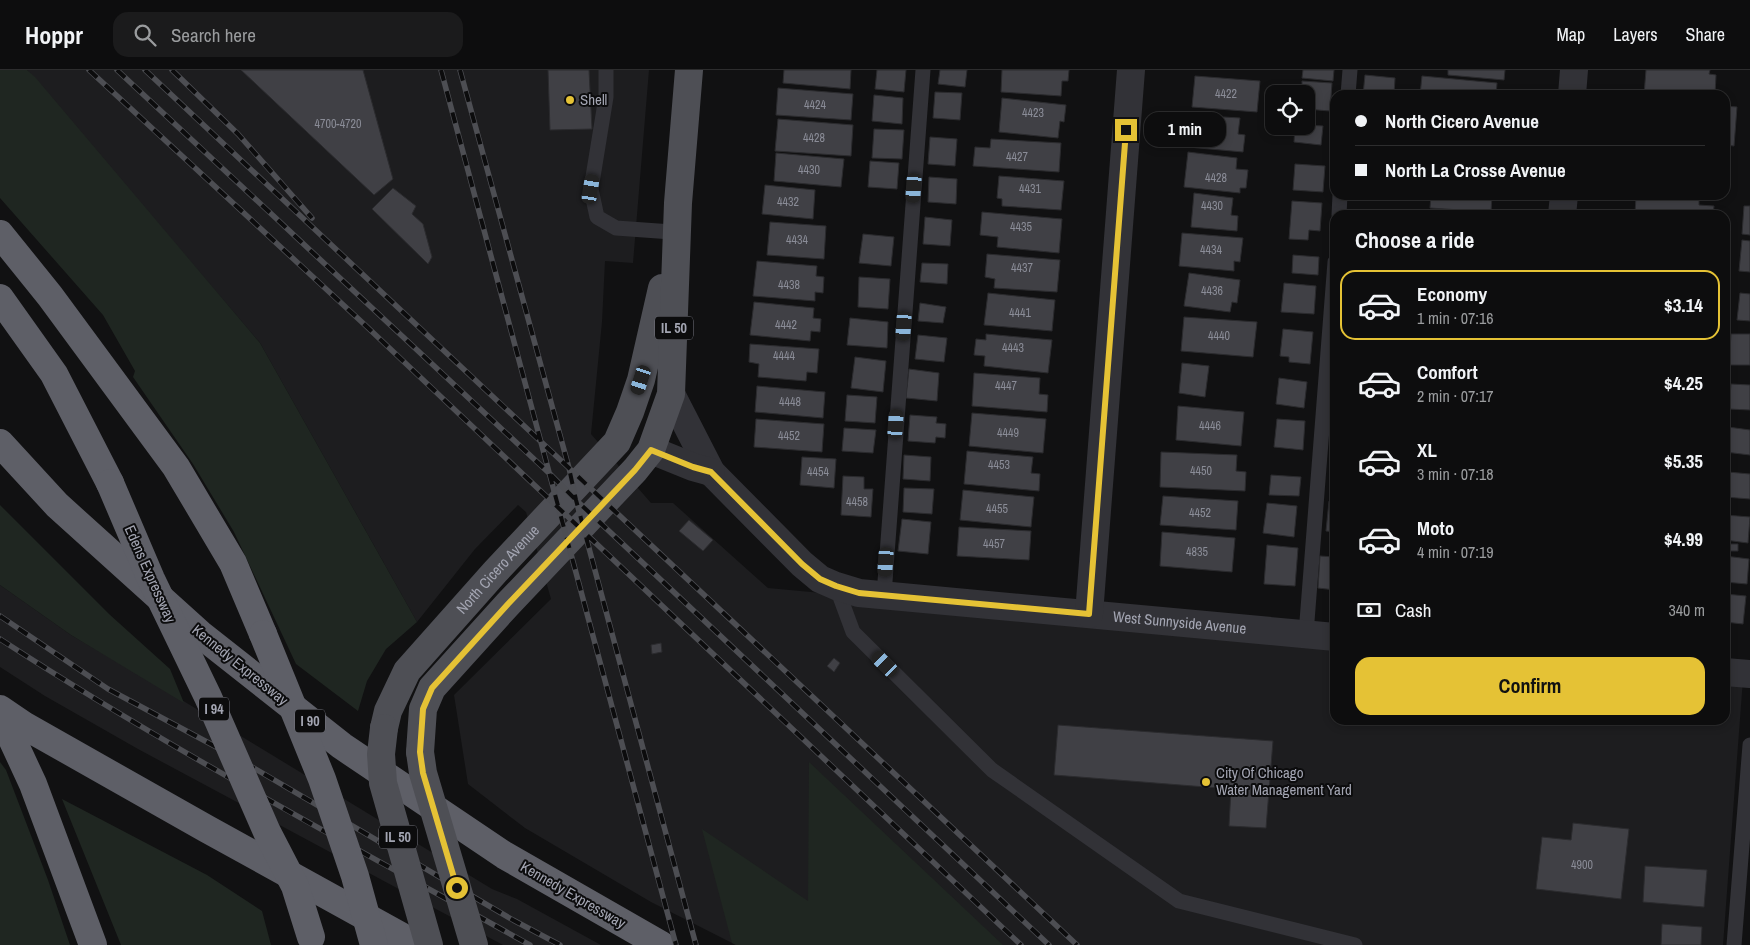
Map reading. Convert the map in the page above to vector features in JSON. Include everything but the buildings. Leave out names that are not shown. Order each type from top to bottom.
[{"type":"highway","points":[[0,234],[50,296],[176,467],[232,563],[322,779],[355,876],[374,945]]},
{"type":"highway","name":"Edens Expressway","points":[[0,298],[54,374],[110,483],[150,579],[208,697],[267,832],[295,886],[312,941]]},
{"type":"highway","name":"Kennedy Expressway","points":[[0,444],[57,505],[200,634],[342,746],[504,855],[661,945]]},
{"type":"highway","points":[[0,711],[33,784],[94,945]]},
{"type":"highway","points":[[0,711],[207,829],[417,945]]},
{"type":"main road","name":"North Cicero Avenue","points":[[474,945],[423,773],[420,752],[423,709],[432,688],[508,604],[635,470],[651,450],[671,394],[678,203],[689,70]]},
{"type":"main road","name":"North Cicero Avenue","points":[[429,945],[382,783],[381,754],[388,711],[407,671],[495,572],[617,442],[641,380],[654,329],[678,203]]},
{"type":"street","points":[[1089,614],[1131,70]]},
{"type":"street","points":[[1572,90],[1574,70]]},
{"type":"street","name":"West Sunnyside Avenue","points":[[671,394],[711,472],[802,564],[820,579],[836,586],[859,593],[1330,636]]},
{"type":"street","name":"West Sunnyside Avenue","points":[[651,450],[693,467],[711,472]]},
{"type":"street","points":[[1730,672],[1750,674]]},
{"type":"lane","points":[[606,70],[606,97],[591,189],[597,217],[616,228],[672,232]]},
{"type":"lane","points":[[884,595],[923,70]]},
{"type":"lane","points":[[1348,90],[1350,70]]},
{"type":"lane","points":[[1306,634],[1330,326]]},
{"type":"lane","points":[[836,586],[852,632],[992,770],[1179,901],[1355,945]]},
{"type":"lane","points":[[1734,945],[1750,745]]},
{"type":"shaded area","points":[[0,70],[27,70],[35,77],[260,343],[417,622],[386,649],[367,681],[358,711],[296,664],[234,532],[193,464],[133,377],[135,371],[103,315],[0,198]]},
{"type":"shaded area","points":[[27,70],[649,70],[633,263],[605,261],[602,322],[591,434],[651,503],[673,503],[768,588],[1330,641],[1330,725],[1730,725],[1730,678],[1743,679],[1723,945],[736,945],[651,902],[525,828],[468,784],[454,695],[551,599],[526,512],[518,505],[475,549],[417,622],[260,343]]},
{"type":"shaded area","points":[[0,505],[109,614],[170,669],[184,703],[71,635],[0,585]]},
{"type":"shaded area","points":[[0,585],[71,635],[172,694],[492,889],[517,899],[601,945],[503,945],[138,749],[45,696],[0,667]]},
{"type":"shaded area","points":[[0,762],[6,770],[48,880],[70,945],[0,945]]},
{"type":"shaded area","points":[[809,762],[1003,945],[736,945],[732,943],[702,829],[808,901]]},
{"type":"shaded area","points":[[62,799],[207,875],[262,911],[271,945],[121,945]]},
{"type":"railway","points":[[89,70],[365,325],[1021,945]]},
{"type":"railway","points":[[117,70],[550,474],[1049,945]]},
{"type":"railway","points":[[145,70],[1077,945]]},
{"type":"railway","points":[[172,70],[238,134],[312,218]]},
{"type":"railway","points":[[441,70],[676,945]]},
{"type":"railway","points":[[460,70],[569,468],[696,945]]},
{"type":"railway","points":[[0,616],[108,689],[235,757],[513,920],[560,945]]},
{"type":"railway","points":[[0,639],[130,720],[329,834],[530,945]]},
{"type":"place","name":"Shell","points":[[570,100]]},
{"type":"place","name":"City Of Chicago Water Management Yard","points":[[1206,782]]},
{"type":"route","points":[[457,888],[423,773],[420,752],[423,709],[432,688],[508,604],[635,470],[651,450],[693,467],[711,472],[802,564],[820,579],[836,586],[859,593],[1089,614],[1126,130]]}]
